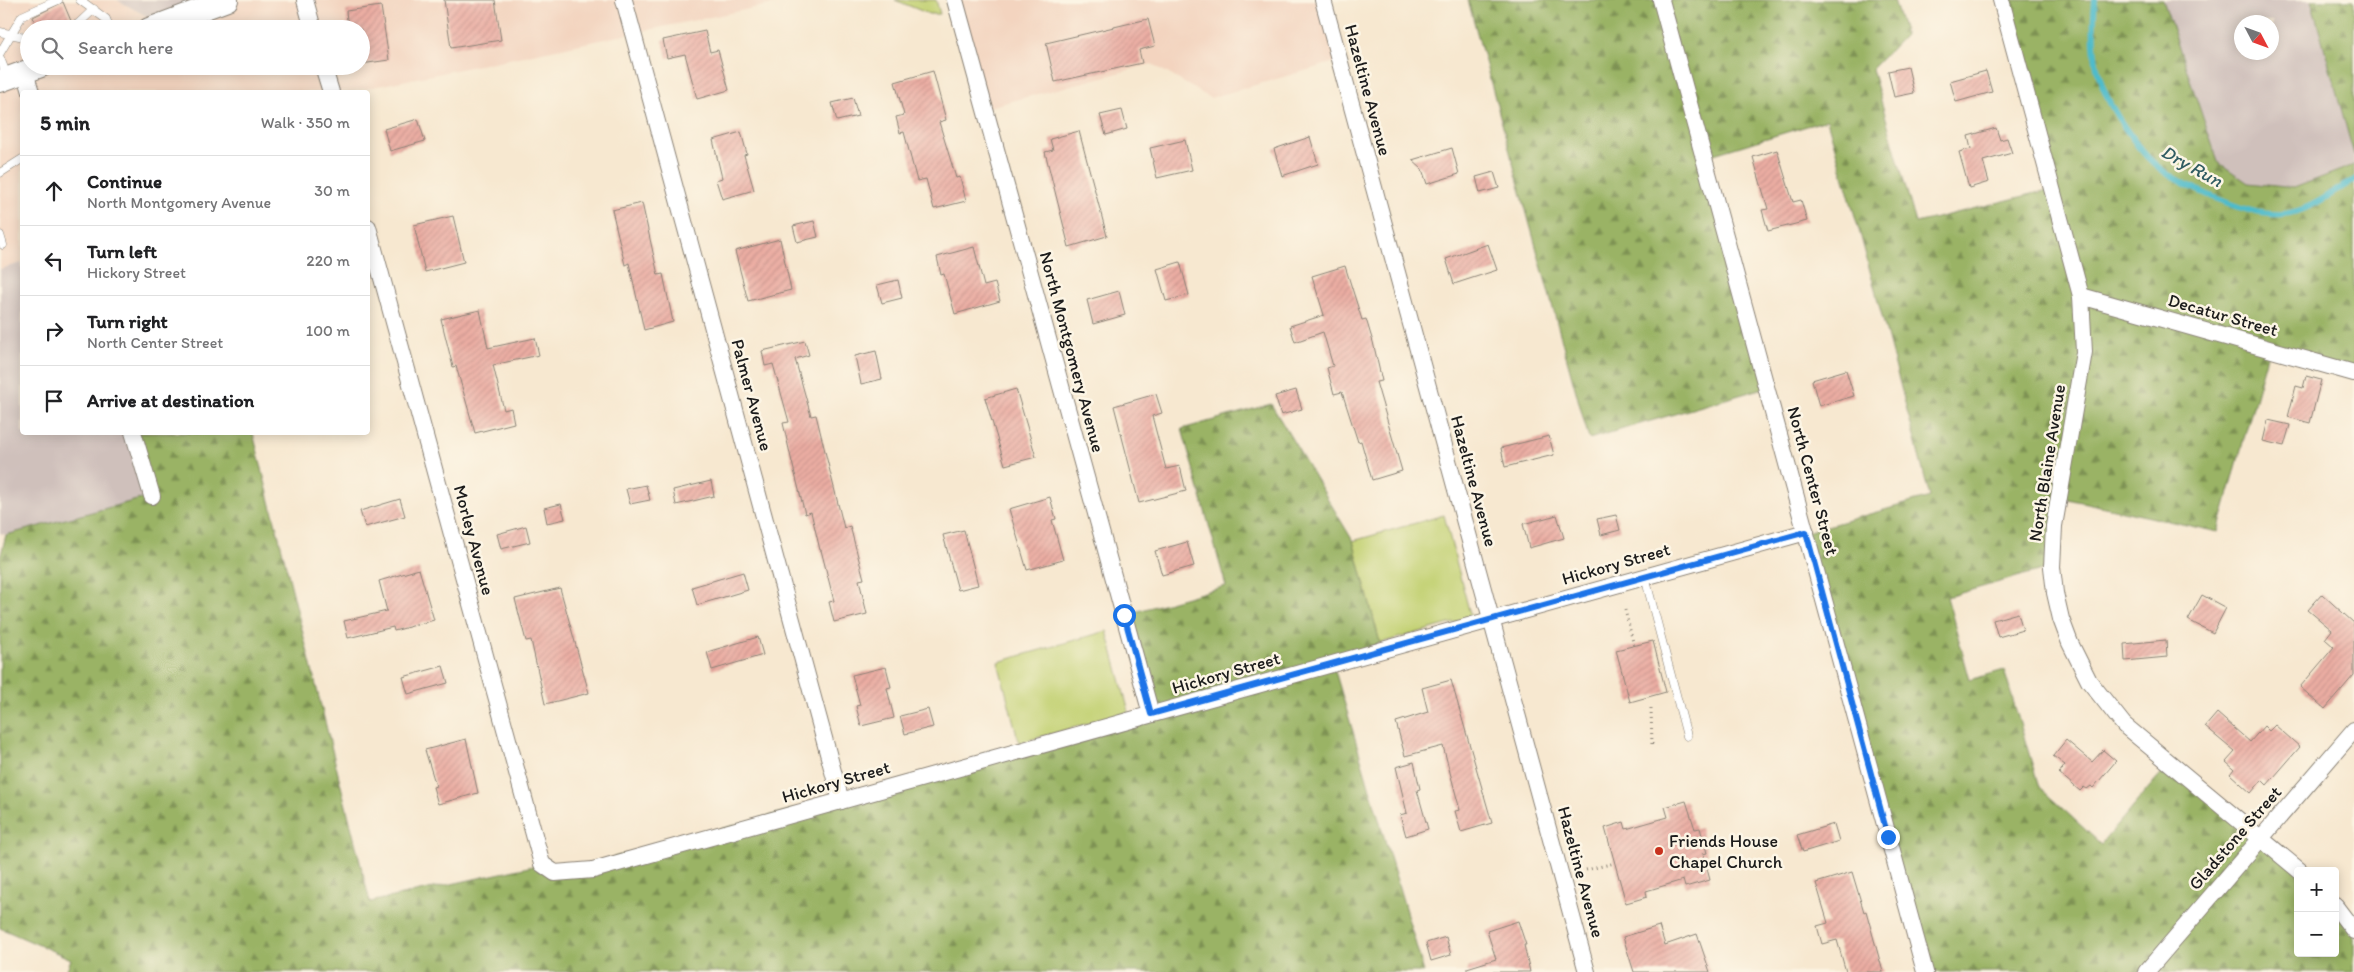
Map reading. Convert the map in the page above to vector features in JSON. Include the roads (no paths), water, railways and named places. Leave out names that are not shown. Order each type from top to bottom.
[{"type":"main road","points":[[173,20],[227,0]]},
{"type":"street","points":[[305,0],[311,20]]},
{"type":"street","name":"Palmer Avenue","points":[[624,0],[841,801]]},
{"type":"street","name":"North Montgomery Avenue","points":[[955,0],[1151,714]]},
{"type":"street","name":"Hazeltine Avenue","points":[[1322,0],[1587,972]]},
{"type":"street","name":"North Center Street","points":[[1661,0],[1925,972]]},
{"type":"street","name":"North Blaine Avenue","points":[[2001,0],[2081,296],[2084,352],[2054,526],[2052,566],[2061,619],[2070,643],[2089,681],[2124,725],[2295,867]]},
{"type":"street","points":[[326,75],[330,90]]},
{"type":"street","name":"Morley Avenue","points":[[370,234],[542,864]]},
{"type":"street","name":"Decatur Street","points":[[2081,296],[2354,372]]},
{"type":"street","points":[[134,435],[152,496]]},
{"type":"street","name":"Hickory Street","points":[[542,864],[555,873],[593,870],[1806,532]]},
{"type":"street","name":"Gladstone Street","points":[[2146,972],[2354,730]]},
{"type":"street","points":[[2339,911],[2354,931]]},
{"type":"lane","points":[[0,53],[22,16],[58,0]]},
{"type":"lane","points":[[80,0],[106,20]]},
{"type":"lane","points":[[82,20],[94,9]]},
{"type":"lane","points":[[0,32],[20,37]]},
{"type":"lane","points":[[0,173],[20,159]]},
{"type":"lane","points":[[0,235],[3,246]]},
{"type":"lane","points":[[1645,577],[1687,736]]},
{"type":"waterway","name":"Dry Run","points":[[2095,0],[2095,55],[2098,71],[2109,102],[2142,151],[2166,173],[2189,186],[2230,204],[2247,210],[2274,214],[2302,210],[2354,180]]},
{"type":"place","name":"Friends House Chapel Church","points":[[1659,851]]}]
